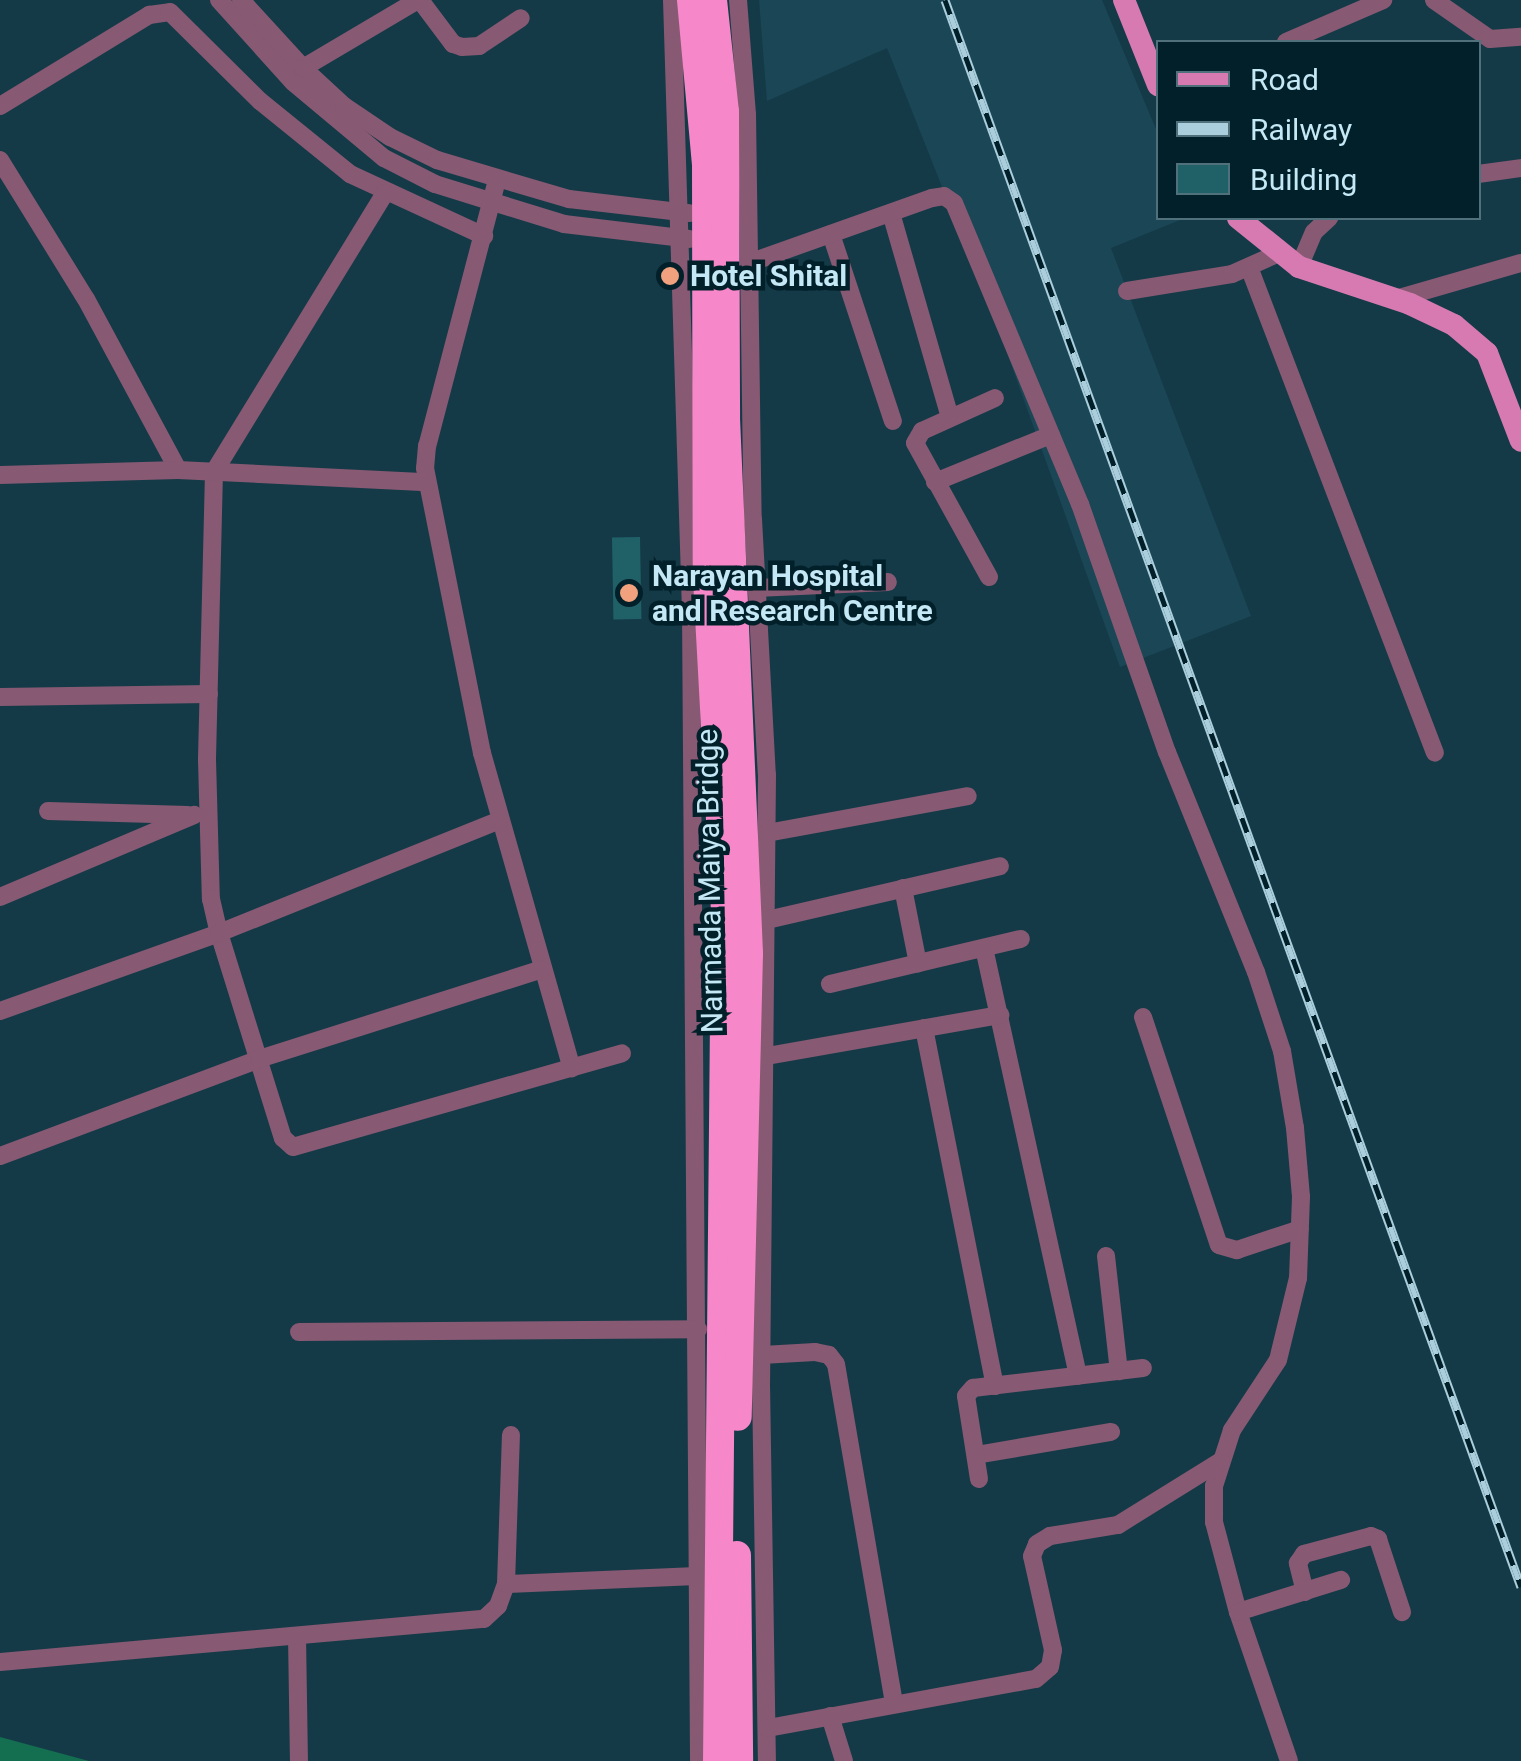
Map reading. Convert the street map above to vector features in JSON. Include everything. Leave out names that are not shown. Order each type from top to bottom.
[{"type":"highway","points":[[691,0],[706,164],[707,579],[726,914],[717,1761]]},
{"type":"highway","name":"Narmada Maiya Bridge","points":[[713,0],[724,112],[726,418],[749,954],[736,1489],[740,1761]]},
{"type":"main road","points":[[1124,0],[1156,80]]},
{"type":"main road","points":[[1240,220],[1289,260],[1454,325],[1487,354],[1512,391],[1521,442]]},
{"type":"street","points":[[219,0],[293,82],[384,158],[435,184],[491,202],[608,232],[680,238],[749,255],[831,234],[940,196],[954,203],[1051,435],[1167,752],[1256,972],[1282,1051],[1296,1128],[1298,1278],[1278,1360],[1232,1430],[1221,1461],[1214,1486],[1214,1522],[1238,1612],[1290,1761]]},
{"type":"street","points":[[242,0],[303,68],[390,137],[497,180],[612,207],[748,219]]},
{"type":"street","points":[[303,68],[419,0],[454,44],[462,47],[479,46],[521,18]]},
{"type":"street","points":[[672,0],[691,612],[699,1761]]},
{"type":"street","points":[[738,0],[768,833],[761,1355],[767,1761]]},
{"type":"street","points":[[1291,40],[1383,0]]},
{"type":"street","points":[[1434,0],[1490,39],[1521,37]]},
{"type":"street","points":[[0,106],[149,15],[170,12],[260,101],[350,174],[484,236]]},
{"type":"street","points":[[0,160],[86,299],[178,470]]},
{"type":"street","points":[[1481,174],[1521,168]]},
{"type":"street","points":[[497,180],[427,446],[427,482],[482,753],[572,1068]]},
{"type":"street","points":[[385,193],[214,472],[209,694],[201,815],[211,899],[220,933],[283,1138],[293,1147],[622,1053]]},
{"type":"street","points":[[891,213],[950,417]]},
{"type":"street","points":[[1127,291],[1202,281],[1289,260],[1326,220]]},
{"type":"street","points":[[831,234],[893,422]]},
{"type":"street","points":[[1396,300],[1521,263]]},
{"type":"street","points":[[1249,267],[1435,753]]},
{"type":"street","points":[[989,577],[916,443],[922,431],[995,398]]},
{"type":"street","points":[[935,482],[1051,435]]},
{"type":"street","points":[[0,475],[178,470],[427,482]]},
{"type":"street","points":[[757,588],[888,582]]},
{"type":"street","points":[[0,697],[209,694]]},
{"type":"street","points":[[768,833],[968,796]]},
{"type":"street","points":[[48,810],[201,815]]},
{"type":"street","points":[[0,897],[201,815]]},
{"type":"street","points":[[0,1012],[220,933],[500,820]]},
{"type":"street","points":[[768,920],[1000,866]]},
{"type":"street","points":[[903,888],[918,964]]},
{"type":"street","points":[[830,984],[1021,939]]},
{"type":"street","points":[[984,948],[1078,1376]]},
{"type":"street","points":[[0,1156],[258,1059],[542,969]]},
{"type":"street","points":[[767,1056],[1000,1015]]},
{"type":"street","points":[[1143,1016],[1219,1245],[1237,1250],[1300,1229]]},
{"type":"street","points":[[924,1028],[994,1386]]},
{"type":"street","points":[[1106,1256],[1119,1371]]},
{"type":"street","points":[[299,1332],[698,1329]]},
{"type":"street","points":[[761,1355],[815,1352],[830,1355],[836,1364],[894,1704]]},
{"type":"street","points":[[979,1480],[966,1396],[972,1388],[1143,1368]]},
{"type":"street","points":[[976,1455],[1112,1432]]},
{"type":"street","points":[[0,1662],[484,1618],[498,1606],[506,1584],[512,1436]]},
{"type":"street","points":[[768,1728],[1036,1678],[1050,1667],[1053,1650],[1032,1556],[1037,1544],[1050,1536],[1118,1525],[1221,1461]]},
{"type":"street","points":[[1304,1592],[1298,1563],[1304,1554],[1371,1536],[1378,1539],[1402,1612]]},
{"type":"street","points":[[506,1584],[697,1576]]},
{"type":"street","points":[[1238,1612],[1341,1580]]},
{"type":"street","points":[[297,1636],[298,1761]]},
{"type":"street","points":[[830,1716],[844,1761]]},
{"type":"shaded area","points":[[759,0],[1102,0],[1156,129],[1156,220],[1180,220],[1111,248],[1251,616],[1120,667],[998,328],[887,48],[767,101]]},
{"type":"green space","points":[[0,1737],[89,1761],[0,1761]]},
{"type":"building","points":[[612,537],[640,537],[641,619],[613,619]]},
{"type":"railway","points":[[945,0],[1521,1587]]},
{"type":"place","name":"Hotel Shital","points":[[670,276]]},
{"type":"place","name":"Narayan Hospital and Research Centre","points":[[629,593]]}]
